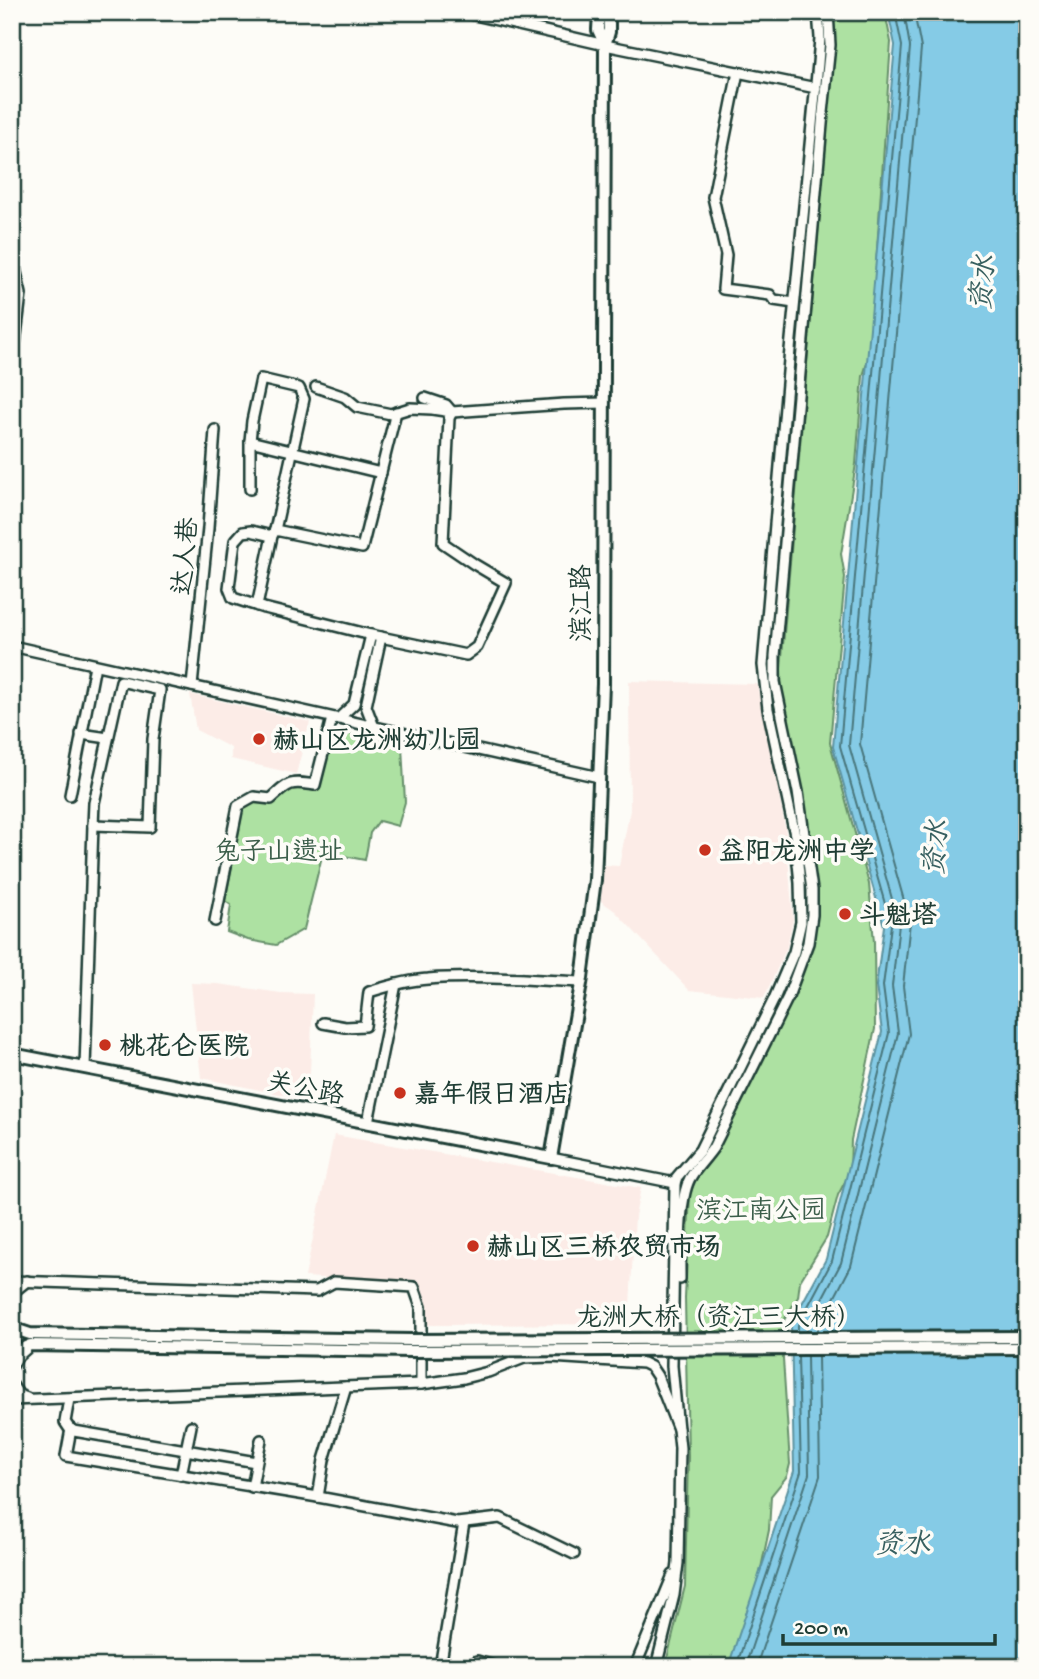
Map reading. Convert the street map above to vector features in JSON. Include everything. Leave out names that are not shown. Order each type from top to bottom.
[{"type":"main road","name":"滨江路","points":[[598,12],[598,30],[605,44]]},
{"type":"main road","name":"滨江路","points":[[551,1158],[582,982],[595,880],[603,684],[605,44],[609,32],[609,12]]},
{"type":"main road","name":"关公路","points":[[12,1054],[551,1158]]},
{"type":"main road","points":[[12,1328],[30,1340],[411,1345]]},
{"type":"main road","name":"龙洲大桥（资江三大桥）","points":[[411,1345],[1027,1337]]},
{"type":"main road","points":[[12,1353],[30,1340]]},
{"type":"main road","name":"龙洲大桥（资江三大桥）","points":[[411,1345],[1027,1348]]},
{"type":"street","points":[[463,12],[816,88]]},
{"type":"street","points":[[656,1667],[674,1595],[678,1563],[680,1448],[672,1366],[675,1183],[700,1150],[774,999],[794,952],[801,922],[795,835],[768,709],[763,665],[794,303],[816,88],[820,38],[818,12]]},
{"type":"street","points":[[678,1308],[685,1192],[691,1175],[713,1148],[789,997],[808,943],[812,915],[812,890],[797,792],[775,682],[775,656],[830,45],[828,12]]},
{"type":"street","points":[[738,72],[713,197],[726,255],[723,289],[770,295],[774,300],[794,303]]},
{"type":"street","points":[[12,255],[21,294],[12,369]]},
{"type":"street","points":[[250,489],[252,421],[261,379],[299,388],[304,399],[257,606]]},
{"type":"street","points":[[316,387],[345,397],[357,407],[391,414],[410,408],[452,411],[604,403]]},
{"type":"street","points":[[425,398],[446,405],[452,411]]},
{"type":"street","points":[[396,412],[362,548],[274,533],[243,533],[235,541],[229,588],[233,598],[376,636],[466,655],[478,647],[506,583],[443,543],[449,418],[452,411]]},
{"type":"street","name":"达人巷","points":[[192,686],[215,430]]},
{"type":"street","points":[[250,441],[381,473]]},
{"type":"street","points":[[215,921],[238,806],[254,797],[271,799],[286,785],[298,782],[315,785],[335,718],[354,704],[376,636]]},
{"type":"street","points":[[374,727],[366,706],[376,636]]},
{"type":"street","points":[[12,646],[599,777]]},
{"type":"street","points":[[70,795],[94,665]]},
{"type":"street","points":[[85,1068],[93,825],[94,803],[121,681],[160,690],[153,739],[150,827],[93,825]]},
{"type":"street","points":[[81,734],[107,738]]},
{"type":"street","points":[[323,1023],[345,1027],[365,1026],[369,992],[427,979],[582,982]]},
{"type":"street","points":[[368,1122],[396,984]]},
{"type":"street","points":[[551,1158],[675,1183]]},
{"type":"street","points":[[12,1281],[317,1292],[334,1282],[414,1286],[421,1307],[421,1384]]},
{"type":"street","points":[[12,1293],[27,1281]]},
{"type":"street","points":[[12,1319],[30,1340],[12,1366]]},
{"type":"street","points":[[12,1401],[421,1384],[464,1378],[524,1358],[551,1357],[643,1363],[651,1367],[678,1429]]},
{"type":"street","points":[[12,1385],[19,1395],[32,1400]]},
{"type":"street","points":[[318,1497],[324,1460],[346,1387]]},
{"type":"street","points":[[69,1399],[65,1422],[71,1429],[256,1462]]},
{"type":"street","points":[[181,1475],[191,1426]]},
{"type":"street","points":[[71,1429],[66,1456],[318,1497],[457,1523],[500,1518],[574,1553]]},
{"type":"street","points":[[253,1487],[261,1440]]},
{"type":"street","points":[[440,1667],[464,1523]]},
{"type":"street","points":[[635,1667],[678,1563]]},
{"type":"street","points":[[477,1661],[497,1667]]},
{"type":"shaded area","name":"益阳龙洲中学","points":[[629,681],[757,684],[786,833],[793,919],[787,947],[764,998],[689,990],[615,911],[601,901],[602,865],[619,866],[630,810]]},
{"type":"shaded area","name":"赫山区龙洲幼儿园","points":[[190,694],[310,722],[296,774],[231,759],[231,748],[196,730]]},
{"type":"shaded area","points":[[191,983],[313,994],[309,1100],[201,1078]]},
{"type":"shaded area","name":"赫山区三桥农贸市场","points":[[334,1135],[641,1188],[635,1216],[629,1324],[427,1325],[426,1304],[407,1283],[305,1277]]},
{"type":"green space","name":"滨江南公园","points":[[832,12],[885,12],[891,42],[870,353],[863,376],[856,464],[841,554],[845,577],[830,743],[869,884],[874,942],[875,1029],[851,1140],[850,1172],[838,1195],[827,1237],[800,1281],[798,1297],[784,1320],[783,1359],[790,1464],[787,1476],[771,1496],[769,1530],[755,1597],[733,1667],[665,1667],[685,1586],[688,1457],[685,1298],[690,1194],[786,1008],[809,952],[814,924],[782,694],[781,669],[835,33]]},
{"type":"green space","name":"兔子山遗址","points":[[332,730],[402,746],[405,802],[398,826],[379,821],[370,833],[365,860],[323,852],[304,929],[276,945],[248,940],[227,932],[231,905],[225,901],[243,809],[257,801],[273,804],[294,787],[316,791]]},
{"type":"water","name":"资水","points":[[888,12],[1027,12],[1027,1667],[728,1667],[794,1471],[791,1324],[826,1259],[882,1032],[876,986],[884,926],[833,747],[895,45]]},
{"type":"place","name":"赫山区龙洲幼儿园","points":[[259,739]]},
{"type":"place","name":"益阳龙洲中学","points":[[705,850]]},
{"type":"place","name":"斗魁塔","points":[[845,914]]},
{"type":"place","name":"桃花仑医院","points":[[105,1045]]},
{"type":"place","name":"嘉年假日酒店","points":[[400,1093]]},
{"type":"place","name":"赫山区三桥农贸市场","points":[[473,1246]]}]
